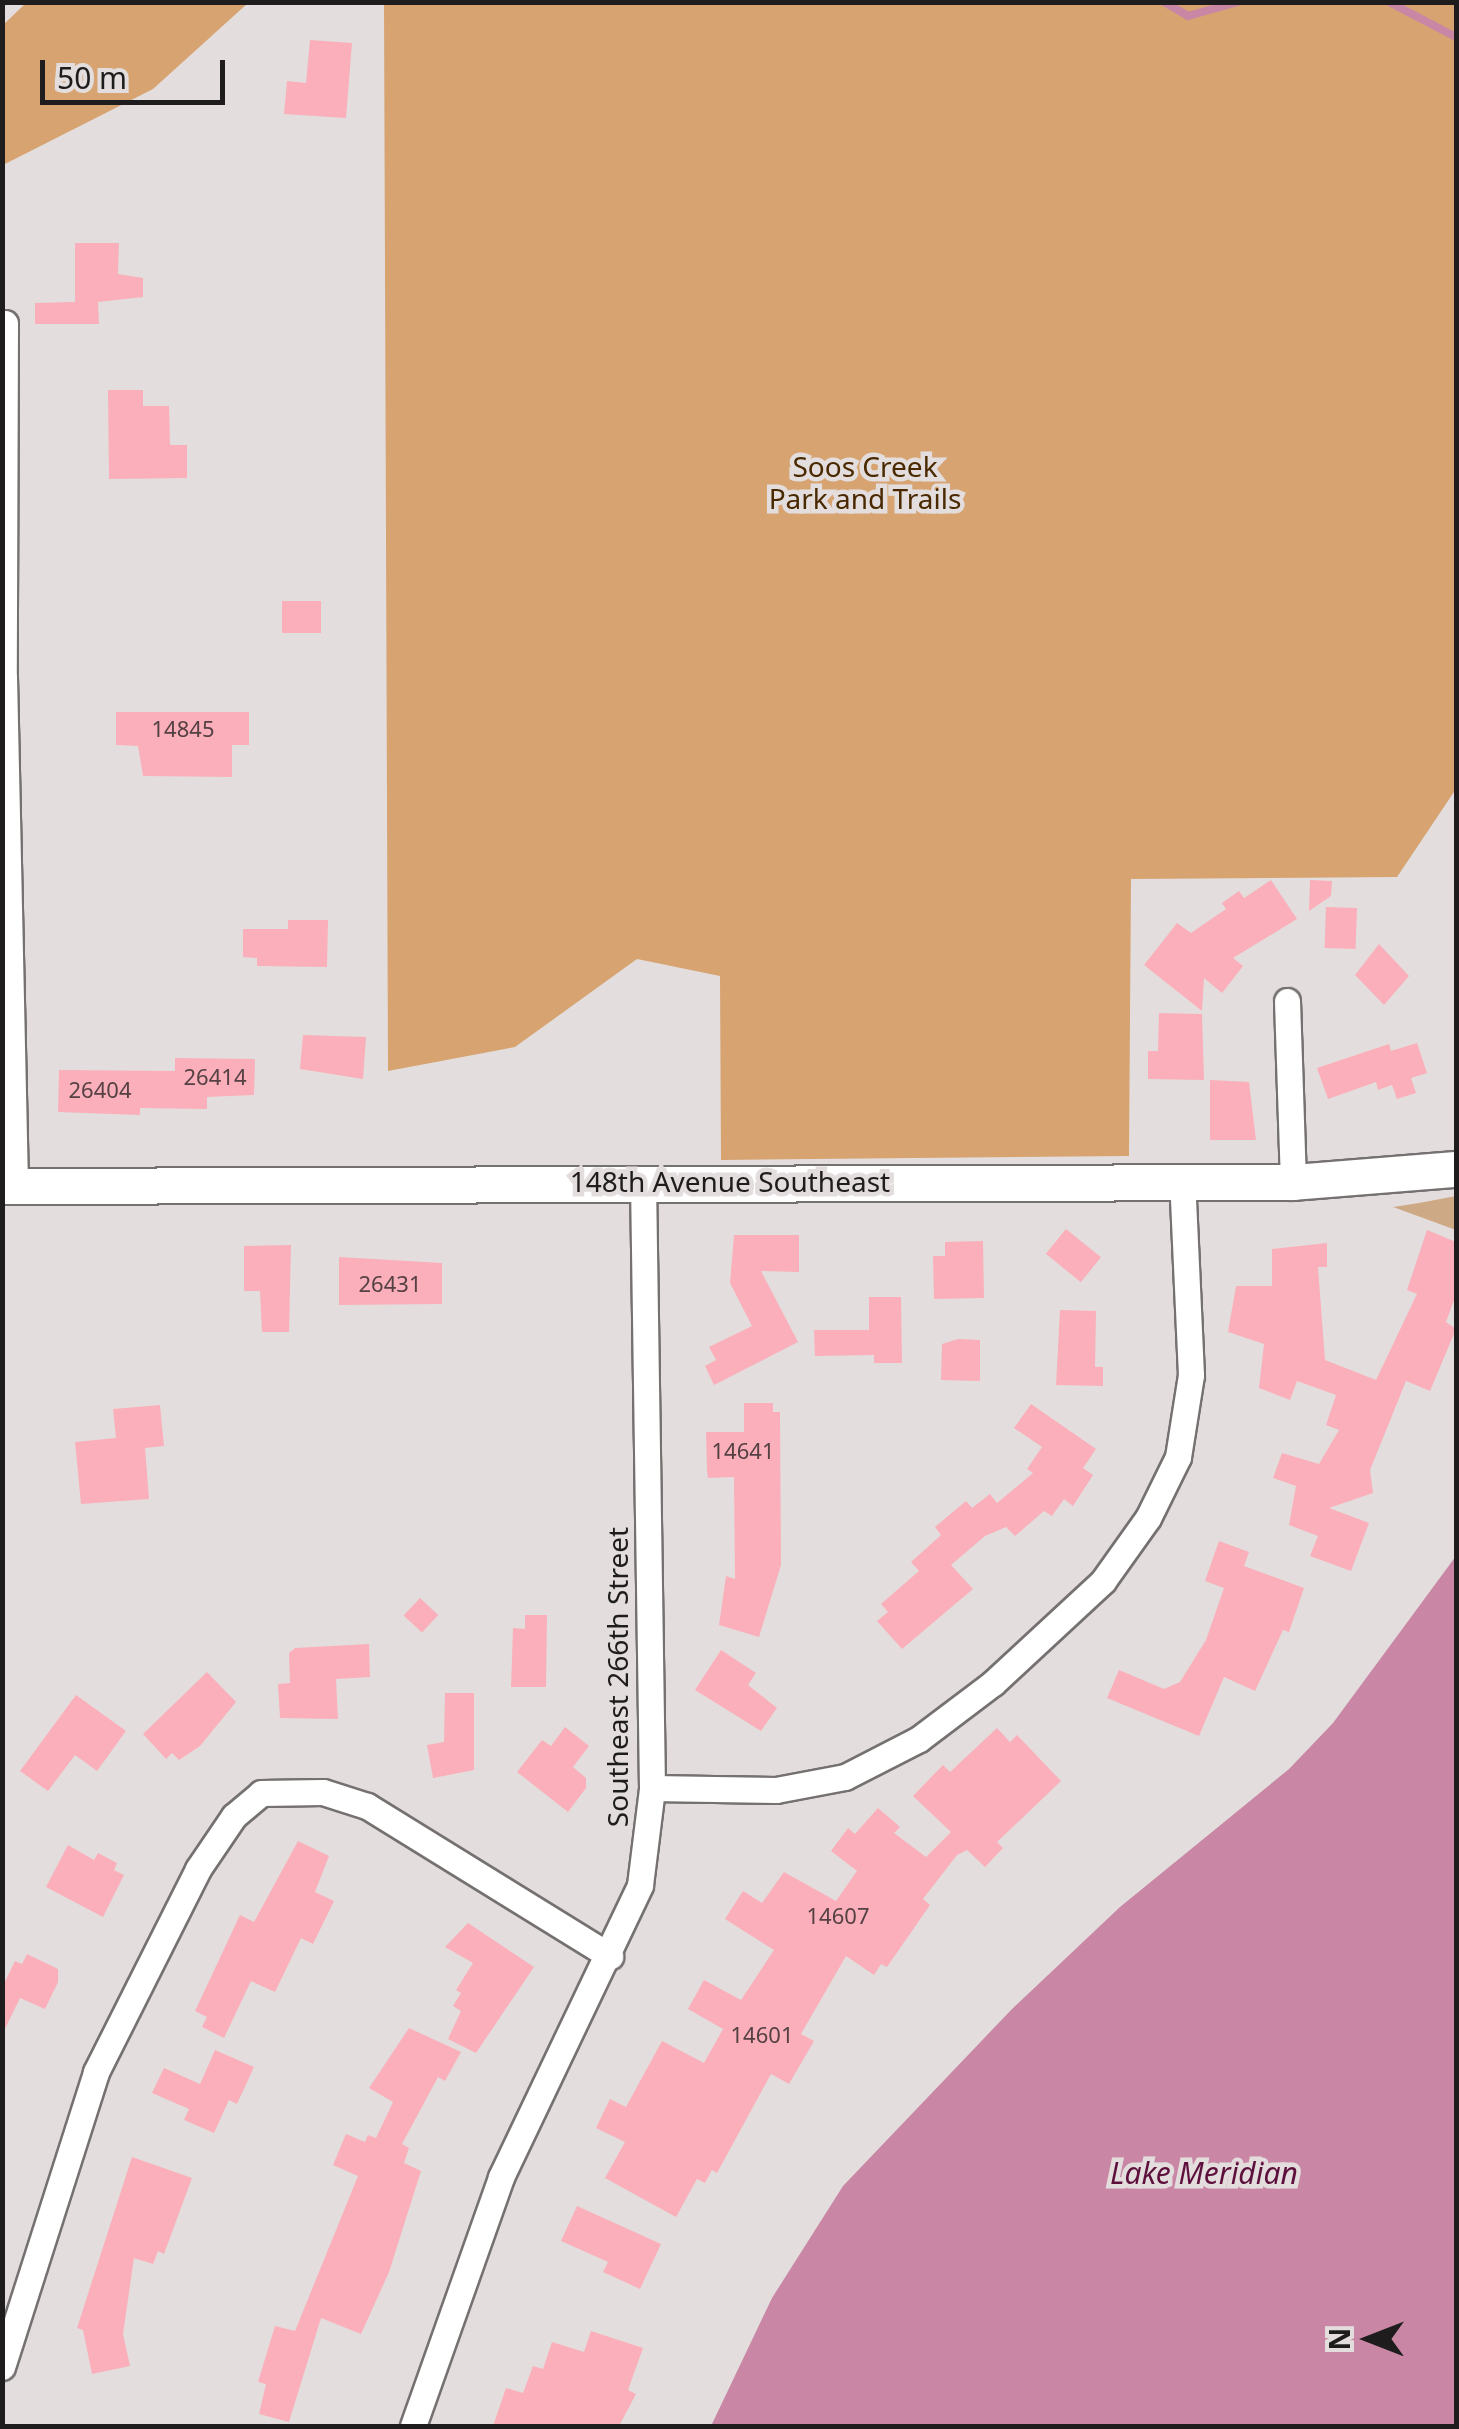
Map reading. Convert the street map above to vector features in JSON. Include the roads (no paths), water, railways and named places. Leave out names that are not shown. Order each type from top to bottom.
[{"type":"street","points":[[5,323],[9,1186]]},
{"type":"street","points":[[1287,1001],[1293,1182]]},
{"type":"street","name":"148th Avenue Southeast","points":[[9,1186],[1293,1182],[1456,1169]]},
{"type":"street","points":[[652,1788],[776,1790],[845,1777],[920,1739],[993,1683],[1102,1581],[1148,1518],[1178,1456],[1191,1375],[1182,1180]]},
{"type":"street","name":"Southeast 266th Street","points":[[413,2426],[502,2178],[610,1956],[640,1884],[652,1788],[642,1182]]},
{"type":"street","points":[[2,2368],[96,2072],[198,1868],[234,1816],[261,1793],[287,1789],[366,1806],[610,1956]]},
{"type":"water","name":"Lake Meridian","points":[[1456,1556],[1456,2426],[711,2426],[772,2298],[843,2186],[1012,2009],[1120,1907],[1289,1769],[1333,1723]]},
{"type":"waterway","points":[[1164,2],[1188,16],[1237,2]]},
{"type":"waterway","points":[[1389,2],[1456,37]]},
{"type":"park label","name":"Soos Creek Park and Trails","points":[[865,482]]}]
